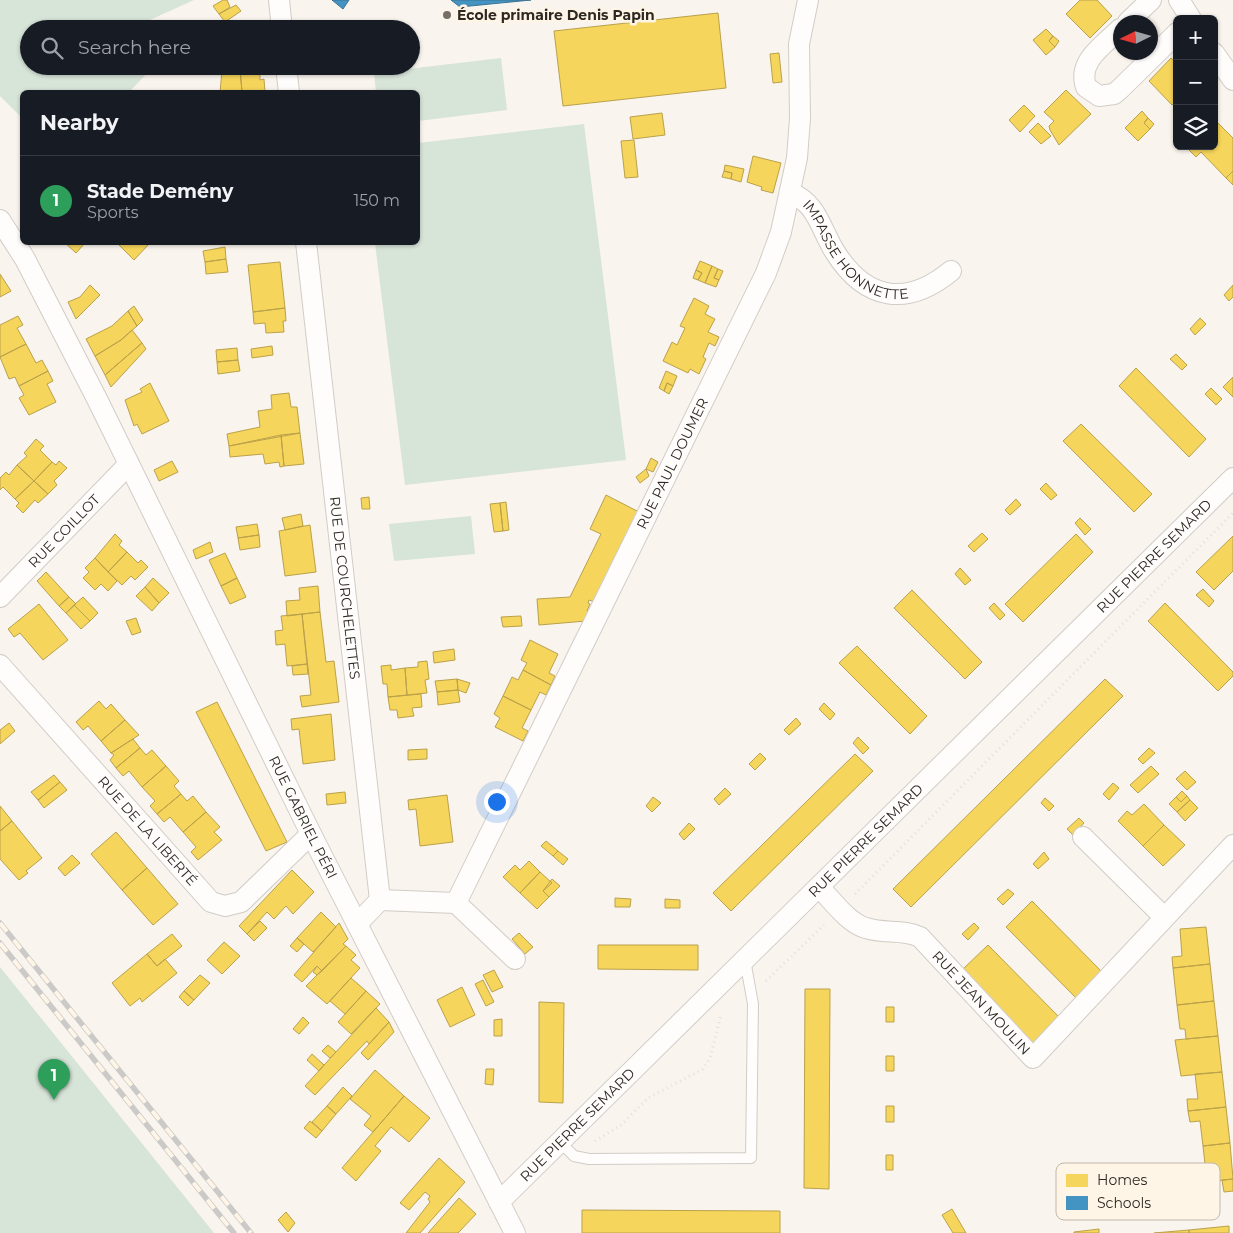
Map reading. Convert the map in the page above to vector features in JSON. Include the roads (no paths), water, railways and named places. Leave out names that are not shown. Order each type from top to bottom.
[{"type":"street","points":[[279,0],[281,20]]},
{"type":"street","name":"RUE PAUL DOUMER","points":[[456,903],[766,274],[781,232],[799,139],[800,32],[808,0]]},
{"type":"street","points":[[1135,15],[1151,0]]},
{"type":"street","points":[[1179,0],[1188,15]]},
{"type":"street","points":[[1113,36],[1086,64],[1083,73],[1086,87],[1099,96],[1114,94],[1150,60]]},
{"type":"street","points":[[1158,52],[1173,37]]},
{"type":"street","points":[[1218,59],[1233,80]]},
{"type":"street","points":[[287,75],[289,90]]},
{"type":"street","name":"IMPASSE HONNETTE","points":[[790,192],[807,201],[842,262],[857,277],[877,290],[897,295],[916,293],[936,283],[951,271]]},
{"type":"street","name":"RUE GABRIEL PÉRI","points":[[0,220],[25,259],[97,399],[356,924],[515,1233]]},
{"type":"street","name":"RUE DE COURCHELETTES","points":[[306,245],[380,900]]},
{"type":"street","name":"RUE COILLOT","points":[[0,597],[129,464]]},
{"type":"street","name":"RUE PIERRE SEMARD","points":[[499,1202],[567,1149],[745,960],[1233,478]]},
{"type":"street","name":"RUE DE LA LIBERTÉ","points":[[0,665],[211,902],[225,906],[241,902],[311,834]]},
{"type":"street","points":[[1083,837],[1164,917]]},
{"type":"street","name":"RUE JEAN MOULIN","points":[[819,887],[856,923],[865,928],[911,933],[920,937],[1034,1058],[1233,845]]},
{"type":"street","points":[[356,924],[380,900],[456,903],[515,959]]},
{"type":"lane","points":[[567,1149],[589,1159],[751,1158],[752,992],[745,960]]},
{"type":"railway","points":[[0,923],[251,1233]]},
{"type":"railway","points":[[0,943],[234,1233]]},
{"type":"place","name":"École primaire Denis Papin","points":[[447,15]]},
{"type":"place","name":"Stade Demény","points":[[54,1100]]}]
